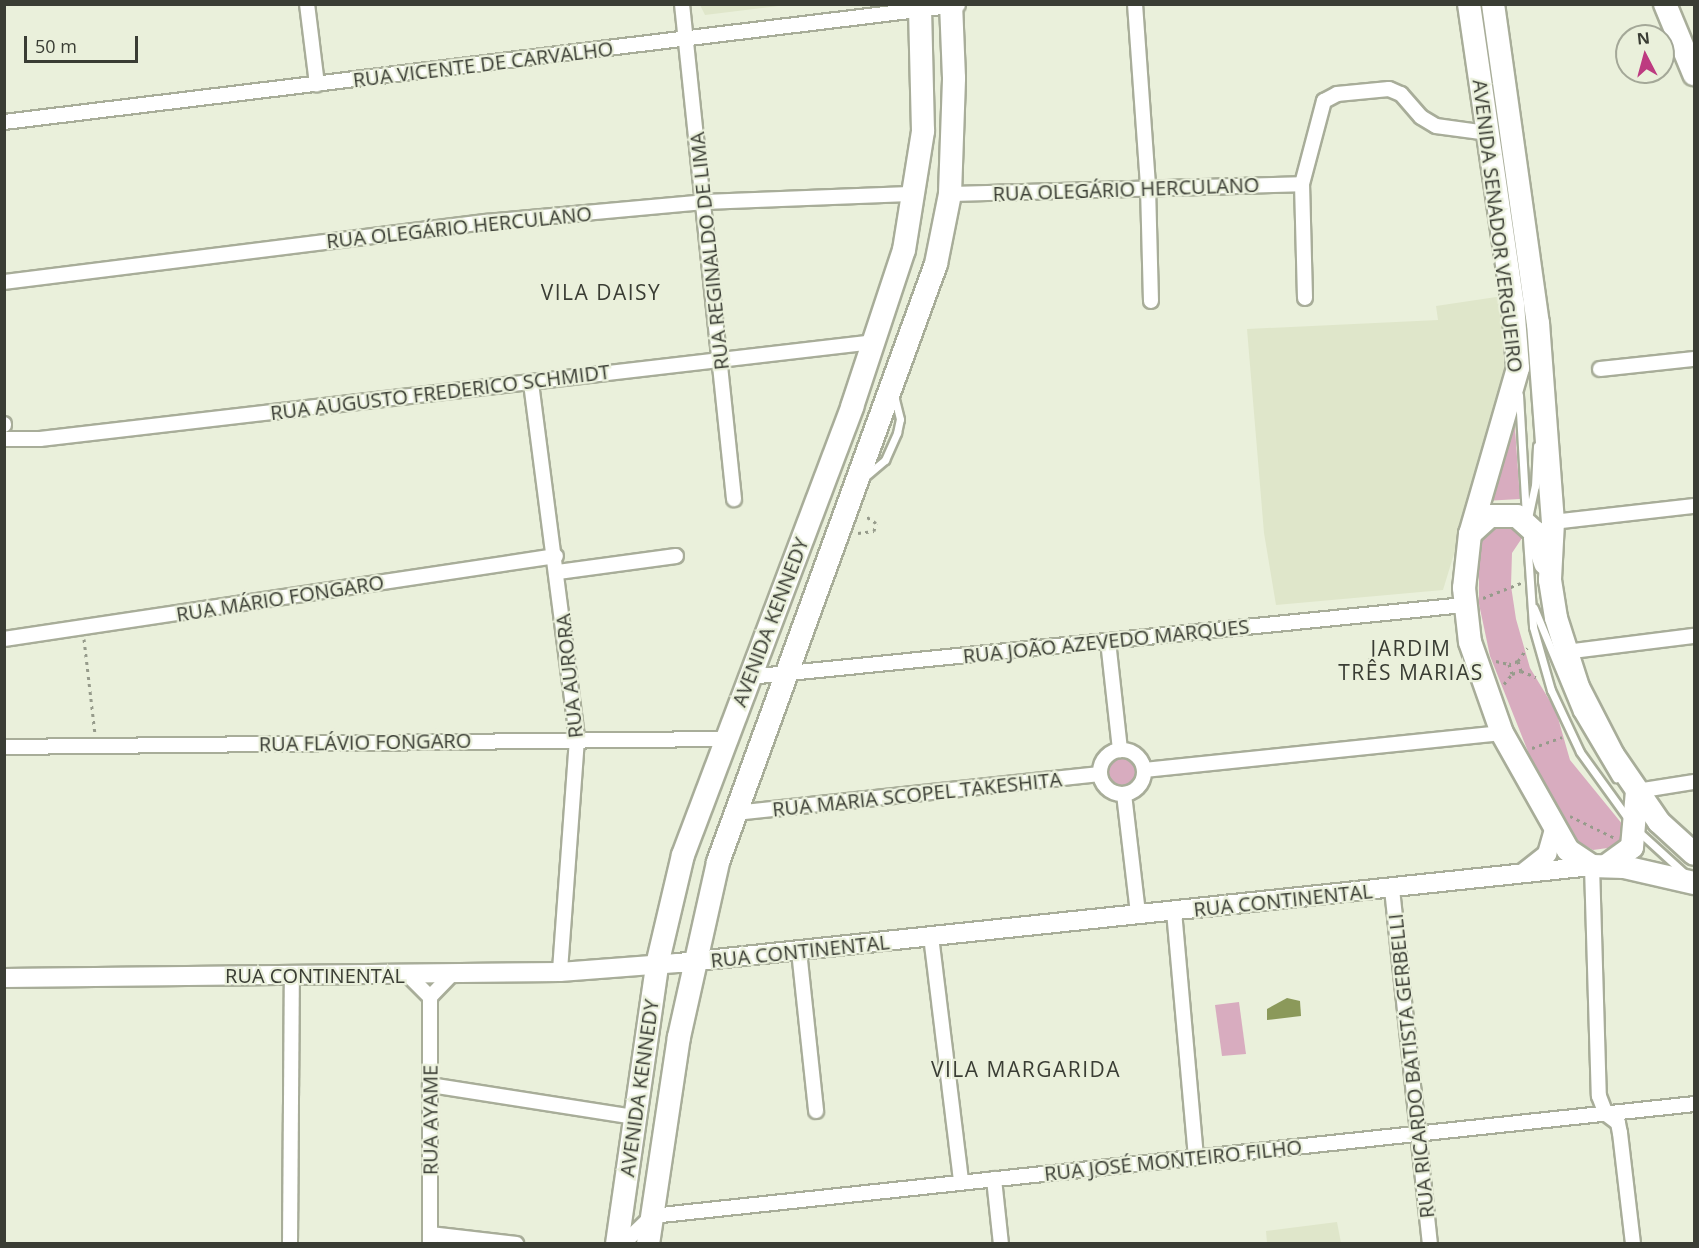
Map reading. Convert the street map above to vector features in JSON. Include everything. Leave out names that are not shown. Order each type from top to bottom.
[{"type":"main road","name":"AVENIDA SENADOR VERGUEIRO","points":[[1469,4],[1513,304],[1518,368]]},
{"type":"main road","name":"AVENIDA SENADOR VERGUEIRO","points":[[1492,4],[1542,369],[1553,522],[1539,580],[1564,652],[1590,714],[1637,791],[1659,822],[1695,854]]},
{"type":"main road","points":[[1665,4],[1695,74]]},
{"type":"main road","name":"AVENIDA KENNEDY","points":[[648,1244],[679,1037],[694,962],[735,813],[784,673],[859,480],[930,285],[950,194],[955,5]]},
{"type":"main road","name":"AVENIDA KENNEDY","points":[[616,1244],[657,965],[683,855],[898,275],[916,194],[923,131],[920,7]]},
{"type":"main road","points":[[1518,368],[1470,534],[1464,605],[1470,642],[1502,733],[1549,821],[1572,854],[1599,866],[1695,882]]},
{"type":"main road","points":[[1470,534],[1490,516],[1509,514],[1527,522],[1537,537],[1539,580]]},
{"type":"main road","points":[[1599,866],[1633,837],[1637,791]]},
{"type":"street","points":[[307,4],[317,84]]},
{"type":"street","name":"RUA REGINALDO DE LIMA","points":[[682,4],[722,358],[734,499]]},
{"type":"street","points":[[1135,4],[1148,187],[1151,300]]},
{"type":"street","name":"RUA VICENTE DE CARVALHO","points":[[4,122],[685,39],[920,7],[955,5]]},
{"type":"street","points":[[1305,298],[1302,184],[1321,106],[1337,94],[1389,89],[1406,98],[1421,117],[1436,126],[1487,133]]},
{"type":"street","name":"RUA OLEGÁRIO HERCULANO","points":[[950,194],[1302,184]]},
{"type":"street","name":"RUA OLEGÁRIO HERCULANO","points":[[4,282],[474,224],[704,202],[916,194]]},
{"type":"street","name":"RUA AUGUSTO FREDERICO SCHMIDT","points":[[4,439],[40,439],[875,342]]},
{"type":"street","points":[[1600,369],[1695,359]]},
{"type":"street","name":"RUA AURORA","points":[[531,383],[556,556],[577,739],[560,972]]},
{"type":"street","points":[[1553,522],[1695,506]]},
{"type":"street","name":"RUA MÁRIO FONGARO","points":[[4,639],[556,556]]},
{"type":"street","points":[[558,572],[676,556]]},
{"type":"street","name":"RUA JOÃO AZEVEDO MARQUES","points":[[749,677],[1464,605]]},
{"type":"street","points":[[1564,652],[1695,636]]},
{"type":"street","points":[[1108,641],[1120,750]]},
{"type":"street","points":[[1144,770],[1502,733]]},
{"type":"street","name":"RUA FLÁVIO FONGARO","points":[[4,747],[725,739]]},
{"type":"street","points":[[1120,750],[1139,757],[1144,770],[1137,789],[1124,794],[1106,787],[1100,774],[1103,761],[1120,750]]},
{"type":"street","name":"RUA MARIA SCOPEL TAKESHITA","points":[[735,813],[1100,774]]},
{"type":"street","points":[[1637,791],[1695,782]]},
{"type":"street","points":[[1124,794],[1138,914]]},
{"type":"street","points":[[1518,875],[1544,858],[1549,821]]},
{"type":"street","points":[[1599,866],[1599,1096],[1606,1114],[1618,1124],[1633,1244]]},
{"type":"street","name":"RUA CONTINENTAL","points":[[4,978],[560,972],[694,962],[1599,866]]},
{"type":"street","name":"RUA RICARDO BATISTA GERBELLI","points":[[1392,889],[1430,1244]]},
{"type":"street","points":[[1174,911],[1196,1158]]},
{"type":"street","points":[[930,936],[961,1182]]},
{"type":"street","points":[[798,951],[816,1111]]},
{"type":"street","points":[[407,974],[430,997],[452,974]]},
{"type":"street","points":[[290,1244],[292,975]]},
{"type":"street","name":"RUA AYAME","points":[[430,997],[430,1239]]},
{"type":"street","points":[[430,1085],[635,1117]]},
{"type":"street","name":"RUA JOSÉ MONTEIRO FILHO","points":[[652,1216],[1695,1104]]},
{"type":"street","points":[[994,1179],[1002,1244]]},
{"type":"street","points":[[623,1244],[652,1216]]},
{"type":"street","points":[[430,1239],[516,1244]]},
{"type":"lane","name":"AVENIDA SENADOR VERGUEIRO","points":[[1518,368],[1527,522]]},
{"type":"lane","name":"AVENIDA SENADOR VERGUEIRO","points":[[1527,522],[1535,486],[1542,369]]},
{"type":"lane","name":"AVENIDA SENADOR VERGUEIRO","points":[[1539,580],[1530,591],[1541,660],[1570,734],[1633,837],[1695,882]]},
{"type":"lane","name":"AVENIDA SENADOR VERGUEIRO","points":[[1530,591],[1561,679],[1600,757],[1615,777],[1637,791]]},
{"type":"path","points":[[848,534],[874,531],[876,523],[856,511]]},
{"type":"path","points":[[1464,605],[1539,580]]},
{"type":"path","points":[[83,637],[94,731]]},
{"type":"path","points":[[1518,661],[1521,671],[1512,674],[1509,664],[1518,661]]},
{"type":"path","points":[[1513,755],[1570,734]]},
{"type":"path","points":[[1549,821],[1577,818],[1633,837]]},
{"type":"shaded area","points":[[700,4],[787,5],[705,15]]},
{"type":"shaded area","points":[[1503,296],[1504,369],[1478,475],[1443,590],[1276,605],[1264,533],[1247,329],[1438,320],[1436,306]]},
{"type":"shaded area","points":[[1514,414],[1520,499],[1484,501]]},
{"type":"shaded area","points":[[1499,526],[1515,529],[1522,538],[1512,553],[1511,586],[1516,619],[1530,668],[1556,711],[1570,760],[1623,825],[1624,835],[1615,847],[1593,850],[1577,841],[1569,830],[1533,764],[1490,656],[1479,604],[1479,547],[1484,536]]},
{"type":"shaded area","points":[[1122,756],[1134,761],[1139,773],[1134,785],[1122,790],[1110,785],[1105,773],[1110,761]]},
{"type":"shaded area","points":[[1287,998],[1300,1001],[1301,1016],[1267,1020],[1267,1009]]},
{"type":"shaded area","points":[[1239,1002],[1246,1054],[1222,1056],[1215,1005]]},
{"type":"shaded area","points":[[1337,1222],[1341,1243],[1267,1243],[1266,1231]]},
{"type":"district","name":"VILA DAISY","points":[[601,292]]},
{"type":"district","name":"JARDIM TRÊS MARIAS","points":[[1411,660]]},
{"type":"district","name":"VILA MARGARIDA","points":[[1026,1069]]}]
